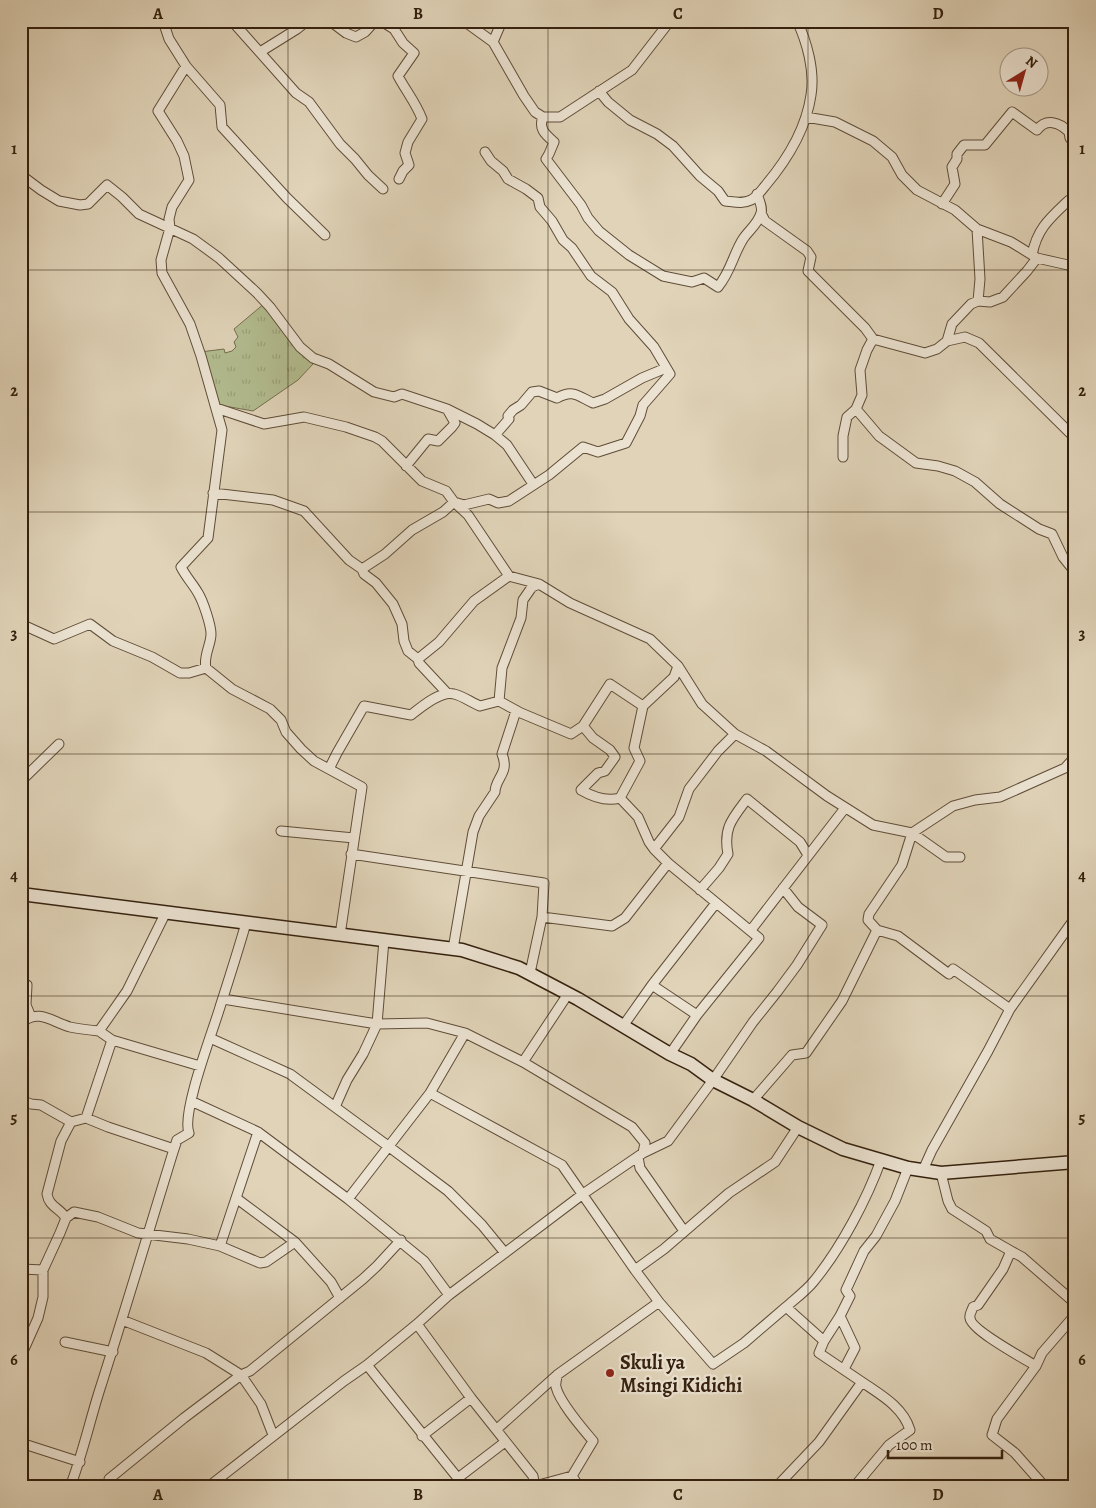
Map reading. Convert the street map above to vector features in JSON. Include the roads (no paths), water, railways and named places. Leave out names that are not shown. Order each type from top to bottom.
[{"type":"street","points":[[163,21],[169,39],[186,66],[220,105],[222,127],[287,198],[325,235]]},
{"type":"street","points":[[232,21],[296,93],[309,102],[340,144],[383,189]]},
{"type":"street","points":[[260,52],[297,29],[306,21]]},
{"type":"street","points":[[330,21],[346,33],[356,36],[365,32],[375,21]]},
{"type":"street","points":[[381,21],[394,29],[403,43],[414,52],[398,76],[406,92],[416,105],[422,119],[407,148],[406,153],[410,165],[403,171],[399,179]]},
{"type":"street","points":[[464,21],[493,42],[524,96],[535,112],[543,117],[560,117],[632,70],[670,21]]},
{"type":"street","points":[[493,42],[502,21]]},
{"type":"street","points":[[599,91],[608,102],[630,120],[657,134],[673,146],[700,176],[718,191],[725,201],[742,203],[753,199],[773,177],[798,140],[806,116],[812,94],[810,54],[797,21]]},
{"type":"street","points":[[186,66],[158,111],[165,120],[184,156],[188,180],[172,207],[169,218],[170,228],[162,254],[162,273],[190,324],[222,430],[208,538],[181,567],[185,577],[199,594],[210,627],[211,636],[205,663],[206,668],[232,689],[270,709],[281,720],[286,732],[314,761],[362,787],[340,935]]},
{"type":"street","points":[[942,204],[955,184],[952,166],[957,159],[957,154],[964,145],[985,145],[1012,112],[1037,130],[1045,124],[1052,122],[1060,125],[1068,132],[1070,138],[1075,143]]},
{"type":"street","points":[[806,116],[835,122],[873,141],[892,157],[902,175],[917,190],[955,210],[977,229],[1012,242],[1034,256],[1068,265],[1075,269]]},
{"type":"street","points":[[543,117],[541,121],[542,131],[554,142],[546,159],[581,205],[588,218],[599,231],[629,255],[663,276],[692,282],[704,278],[718,287],[727,276],[745,236],[755,226],[761,213]]},
{"type":"street","points":[[454,502],[464,505],[489,499],[498,503],[509,501],[548,475],[583,447],[598,452],[626,443],[643,406],[670,374],[654,347],[629,319],[612,292],[590,276],[572,248],[563,240],[552,221],[540,207],[538,198],[508,179],[503,171],[496,168],[485,152]]},
{"type":"street","points":[[21,175],[59,201],[80,205],[88,204],[107,185],[139,214],[193,239],[219,258],[257,293],[300,347],[313,358],[329,364],[374,392],[394,397],[402,394],[447,409],[494,435],[507,445],[533,484]]},
{"type":"street","points":[[757,194],[761,213],[765,221],[807,251],[811,258],[808,271],[874,339],[926,353],[947,341],[965,337],[979,343],[1075,438]]},
{"type":"street","points":[[947,341],[952,324],[971,304],[978,301],[990,302],[1003,297],[1028,271],[1034,256],[1036,236],[1043,226],[1071,199],[1075,209]]},
{"type":"street","points":[[977,229],[980,279],[978,301]]},
{"type":"street","points":[[843,457],[842,443],[847,417],[856,409],[862,395],[860,370],[867,350],[874,339]]},
{"type":"street","points":[[494,435],[509,419],[508,416],[513,410],[521,405],[532,392],[539,391],[557,398],[572,392],[593,403],[605,399],[642,378],[666,368]]},
{"type":"street","points":[[216,408],[264,424],[304,417],[375,436],[422,481],[446,490],[454,502],[468,515],[509,576],[539,584],[570,603],[650,638],[678,666],[702,704],[735,734],[766,751],[845,808],[872,825],[912,833],[946,857],[960,857]]},
{"type":"street","points":[[406,466],[428,439],[438,440],[452,427],[454,422],[447,409]]},
{"type":"street","points":[[856,409],[879,436],[916,463],[955,471],[975,482],[1000,504],[1023,519],[1039,529],[1052,534],[1063,557],[1075,572]]},
{"type":"street","points":[[213,493],[273,500],[304,511],[349,560],[362,569],[364,574],[376,583],[393,604],[402,624],[404,641],[408,651],[418,658],[419,663],[447,693]]},
{"type":"street","points":[[362,569],[385,554],[412,530],[444,512],[454,502]]},
{"type":"street","points":[[418,658],[439,642],[474,601],[509,576]]},
{"type":"street","points":[[499,701],[502,668],[521,618],[524,600],[532,587],[539,584]]},
{"type":"street","points":[[21,624],[45,636],[54,638],[90,624],[113,641],[152,657],[180,673],[189,673],[206,668]]},
{"type":"street","points":[[620,798],[640,761],[634,748],[643,706],[674,677],[678,666]]},
{"type":"street","points":[[329,769],[336,752],[364,706],[411,715],[428,701],[447,693],[454,694],[480,706],[499,701],[516,711],[571,734],[583,726],[610,684],[643,706]]},
{"type":"street","points":[[453,949],[473,832],[479,816],[495,792],[494,788],[502,776],[504,758],[502,754],[516,711]]},
{"type":"street","points":[[583,726],[593,738],[610,750],[615,757],[604,771],[599,772],[581,790],[594,797],[620,798]]},
{"type":"street","points":[[654,849],[679,817],[689,789],[713,757],[735,734]]},
{"type":"street","points":[[21,782],[59,744]]},
{"type":"street","points":[[1010,1009],[953,969],[949,974],[898,936],[877,930],[868,920],[869,914],[902,865],[912,833],[952,806],[975,800],[1000,797],[1065,768],[1075,757]]},
{"type":"street","points":[[620,798],[638,818],[654,849],[700,890],[760,938],[698,1015],[670,1054]]},
{"type":"street","points":[[700,890],[728,854],[726,842],[730,822],[747,799],[800,842],[808,855]]},
{"type":"street","points":[[751,930],[845,808]]},
{"type":"street","points":[[281,831],[354,838]]},
{"type":"street","points":[[351,854],[544,883],[542,917],[530,973]]},
{"type":"street","points":[[542,917],[612,926],[625,918],[668,863]]},
{"type":"street","points":[[208,1487],[273,1435],[367,1365],[418,1324],[449,1295],[583,1194],[640,1155],[668,1141],[753,1022],[796,966],[822,925],[798,907],[783,888]]},
{"type":"street","points":[[21,894],[165,914],[284,926],[462,950],[530,973],[670,1054],[691,1064],[713,1080],[753,1100],[798,1127],[843,1149],[908,1168],[941,1173],[1075,1162]]},
{"type":"street","points":[[623,1026],[652,985],[716,903]]},
{"type":"street","points":[[99,1031],[128,991],[165,914]]},
{"type":"street","points":[[923,1170],[1010,1009],[1075,918]]},
{"type":"street","points":[[70,1487],[80,1462],[99,1393],[177,1140],[189,1132],[186,1123],[200,1066],[246,923]]},
{"type":"street","points":[[753,1100],[792,1055],[806,1052],[842,1001],[877,930]]},
{"type":"street","points":[[335,1107],[377,1024],[384,940]]},
{"type":"street","points":[[21,984],[27,985],[26,1005],[31,1017]]},
{"type":"street","points":[[652,985],[698,1015]]},
{"type":"street","points":[[523,1062],[568,994]]},
{"type":"street","points":[[223,999],[377,1024],[427,1023],[465,1033],[523,1062],[632,1127],[645,1143],[640,1155],[640,1168],[684,1231]]},
{"type":"street","points":[[21,1022],[28,1017],[40,1016],[70,1027],[99,1031],[112,1040],[200,1066]]},
{"type":"street","points":[[348,1199],[430,1093],[465,1033]]},
{"type":"street","points":[[210,1038],[290,1074],[448,1191],[482,1225],[505,1253]]},
{"type":"street","points":[[86,1118],[112,1040]]},
{"type":"street","points":[[430,1093],[562,1165],[659,1302],[713,1364],[744,1344],[813,1283],[830,1260],[871,1188],[881,1160]]},
{"type":"street","points":[[21,1100],[41,1105],[71,1122],[86,1118],[174,1149]]},
{"type":"street","points":[[191,1100],[258,1132],[348,1199],[424,1261],[449,1295]]},
{"type":"street","points":[[66,1218],[64,1214],[48,1201],[47,1194],[61,1141],[71,1122]]},
{"type":"street","points":[[635,1270],[664,1249],[729,1193],[775,1162],[798,1127]]},
{"type":"street","points":[[220,1246],[258,1132]]},
{"type":"street","points":[[854,1487],[889,1445],[910,1430],[906,1418],[897,1407],[819,1353],[850,1296],[846,1290],[851,1278],[864,1251],[876,1236],[894,1202],[908,1168]]},
{"type":"street","points":[[941,1173],[952,1209],[986,1231],[990,1239],[1022,1257],[1075,1303]]},
{"type":"street","points":[[236,1198],[295,1242],[331,1282],[340,1298]]},
{"type":"street","points":[[21,1356],[38,1318],[43,1297],[42,1270],[66,1218],[74,1212],[98,1217],[138,1233],[188,1239],[220,1246],[260,1263],[266,1262],[295,1242]]},
{"type":"street","points":[[112,1487],[109,1483],[110,1479],[184,1418],[250,1371],[340,1298],[378,1266],[400,1240]]},
{"type":"street","points":[[1011,1251],[1003,1270],[978,1305],[973,1307],[969,1316],[980,1332],[1036,1366]]},
{"type":"street","points":[[21,1269],[42,1270]]},
{"type":"street","points":[[497,1429],[557,1375],[659,1302]]},
{"type":"street","points":[[786,1307],[824,1341]]},
{"type":"street","points":[[1045,1487],[1015,1453],[992,1435],[998,1419],[1036,1366],[1042,1353],[1075,1315]]},
{"type":"street","points":[[840,1316],[855,1348],[844,1369]]},
{"type":"street","points":[[122,1320],[206,1352],[242,1375],[261,1404],[273,1435]]},
{"type":"street","points":[[418,1324],[471,1398],[533,1476],[535,1487],[572,1476],[593,1441],[576,1421],[559,1394],[555,1386],[557,1375]]},
{"type":"street","points":[[65,1342],[113,1352]]},
{"type":"street","points":[[367,1365],[422,1436],[465,1487]]},
{"type":"street","points":[[785,1487],[781,1482],[819,1442],[862,1382]]},
{"type":"street","points":[[422,1436],[471,1398]]},
{"type":"street","points":[[458,1478],[505,1442]]},
{"type":"street","points":[[21,1443],[80,1462]]},
{"type":"street","points":[[572,1476],[579,1487]]},
{"type":"place","name":"Skuli ya Msingi Kidichi","points":[[610,1373]]}]
